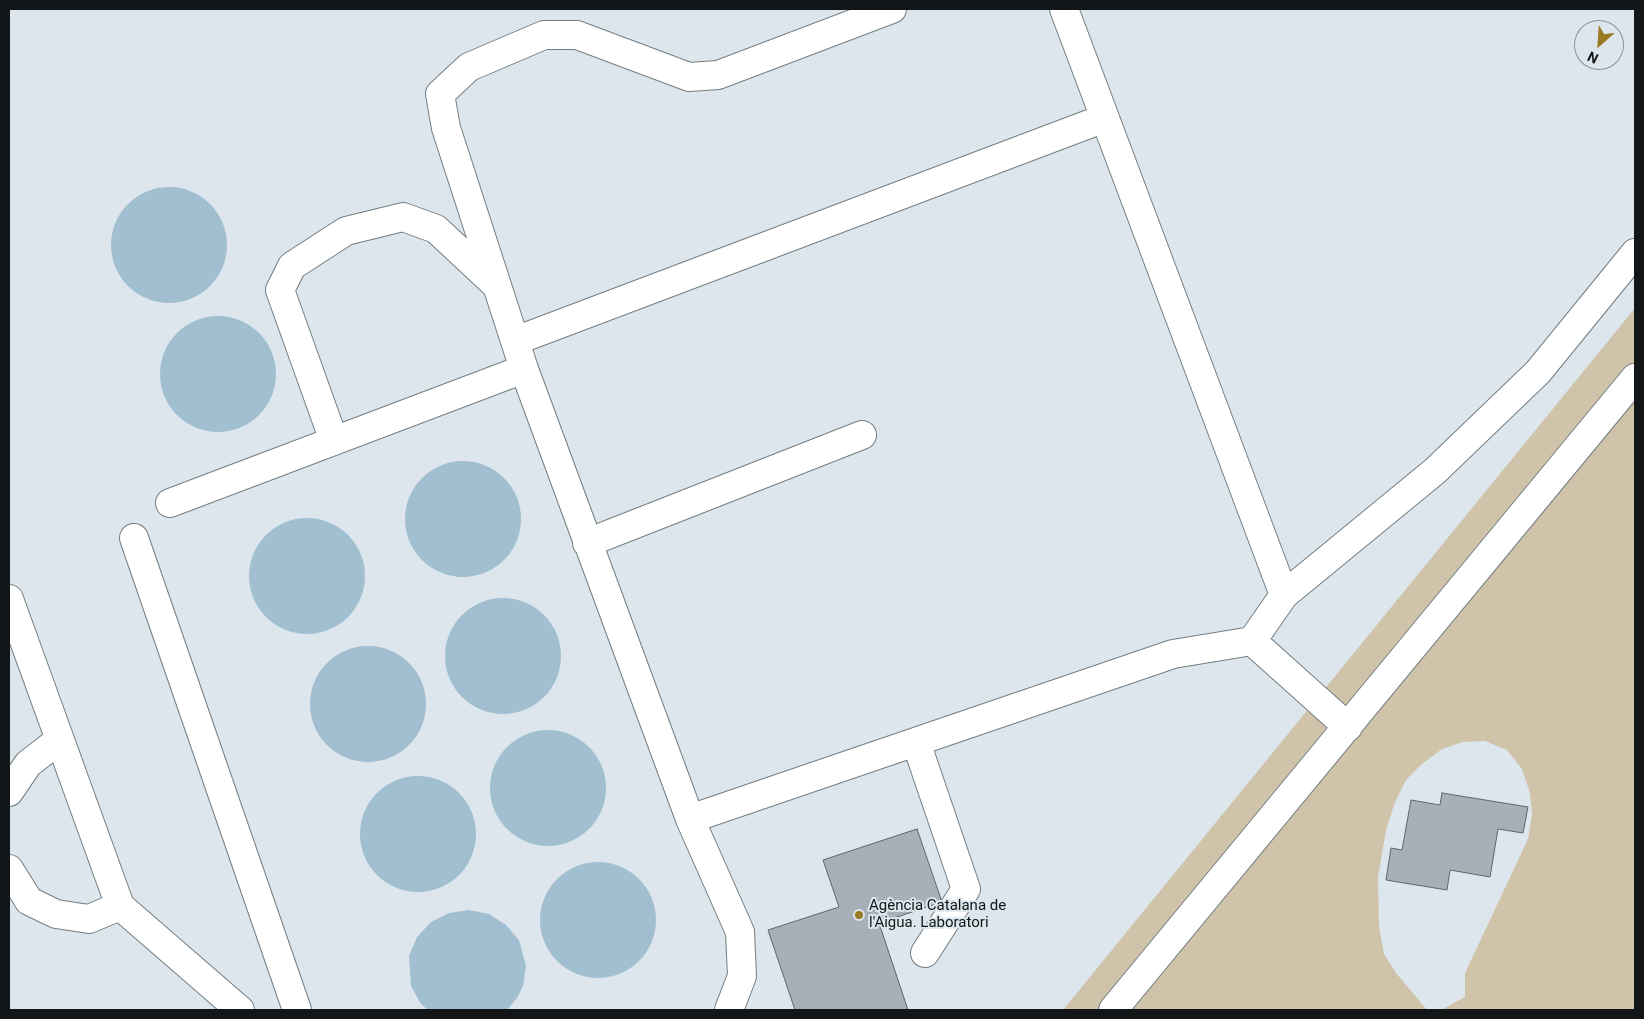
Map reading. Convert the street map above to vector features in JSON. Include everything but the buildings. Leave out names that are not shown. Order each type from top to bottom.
[{"type":"street","points":[[729,1010],[742,976],[740,932],[690,819],[524,369],[446,128],[440,94],[469,67],[544,34],[577,35],[689,77],[718,75],[892,9]]},
{"type":"street","points":[[1064,9],[1284,596]]},
{"type":"street","points":[[515,341],[1105,118]]},
{"type":"street","points":[[334,441],[280,290],[292,266],[346,231],[403,217],[436,230],[498,286]]},
{"type":"street","points":[[690,819],[1173,654],[1252,641],[1284,596],[1434,471],[1538,372],[1635,253]]},
{"type":"street","points":[[170,503],[524,369]]},
{"type":"street","points":[[1113,1010],[1635,378]]},
{"type":"street","points":[[587,543],[862,435]]},
{"type":"street","points":[[134,538],[297,1010]]},
{"type":"street","points":[[9,599],[120,906],[240,1010]]},
{"type":"street","points":[[1252,641],[1348,727]]},
{"type":"street","points":[[9,792],[28,764],[59,740]]},
{"type":"street","points":[[916,742],[966,889],[926,953]]},
{"type":"street","points":[[9,870],[29,901],[56,914],[89,920],[120,906]]},
{"type":"shaded area","points":[[1635,308],[1635,1010],[1441,1010],[1465,997],[1465,973],[1528,839],[1532,814],[1530,793],[1522,769],[1507,750],[1485,741],[1463,742],[1442,749],[1422,764],[1406,780],[1395,802],[1386,830],[1378,877],[1379,927],[1384,954],[1396,973],[1427,1010],[1063,1010]]},
{"type":"water","points":[[169,187],[191,192],[210,204],[222,223],[227,245],[222,267],[210,286],[191,298],[169,303],[147,298],[128,286],[116,267],[111,245],[116,223],[128,204],[147,192]]},
{"type":"water","points":[[218,316],[240,321],[259,333],[271,352],[276,374],[271,396],[259,415],[240,427],[218,432],[196,427],[177,415],[165,396],[160,374],[165,352],[177,333],[196,321]]},
{"type":"water","points":[[463,461],[485,466],[504,478],[516,497],[521,519],[516,541],[504,560],[485,572],[463,577],[441,572],[422,560],[410,541],[405,519],[410,497],[422,478],[441,466]]},
{"type":"water","points":[[307,518],[329,523],[348,535],[360,554],[365,576],[360,598],[348,617],[329,629],[307,634],[285,629],[266,617],[254,598],[249,576],[254,554],[266,535],[285,523]]},
{"type":"water","points":[[503,598],[525,603],[544,615],[556,634],[561,656],[556,678],[544,697],[525,709],[503,714],[481,709],[462,697],[450,678],[445,656],[450,634],[462,615],[481,603]]},
{"type":"water","points":[[368,646],[390,651],[409,663],[421,682],[426,704],[421,726],[409,745],[390,757],[368,762],[346,757],[327,745],[315,726],[310,704],[315,682],[327,663],[346,651]]},
{"type":"water","points":[[548,730],[570,735],[589,747],[601,766],[606,788],[601,810],[589,829],[570,841],[548,846],[526,841],[507,829],[495,810],[490,788],[495,766],[507,747],[526,735]]},
{"type":"water","points":[[418,776],[440,781],[459,793],[471,812],[476,834],[471,856],[459,875],[440,887],[418,892],[396,887],[377,875],[365,856],[360,834],[365,812],[377,793],[396,781]]},
{"type":"water","points":[[598,862],[620,867],[639,879],[651,898],[656,920],[651,942],[639,961],[620,973],[598,978],[576,973],[557,961],[545,942],[540,920],[545,898],[557,879],[576,867]]},
{"type":"water","points":[[469,910],[489,914],[506,925],[519,940],[526,966],[523,986],[517,998],[507,1010],[428,1010],[421,1004],[411,986],[409,956],[417,937],[431,922],[449,913]]},
{"type":"place","name":"Agència Catalana de l'Aigua. Laboratori","points":[[859,915]]}]
